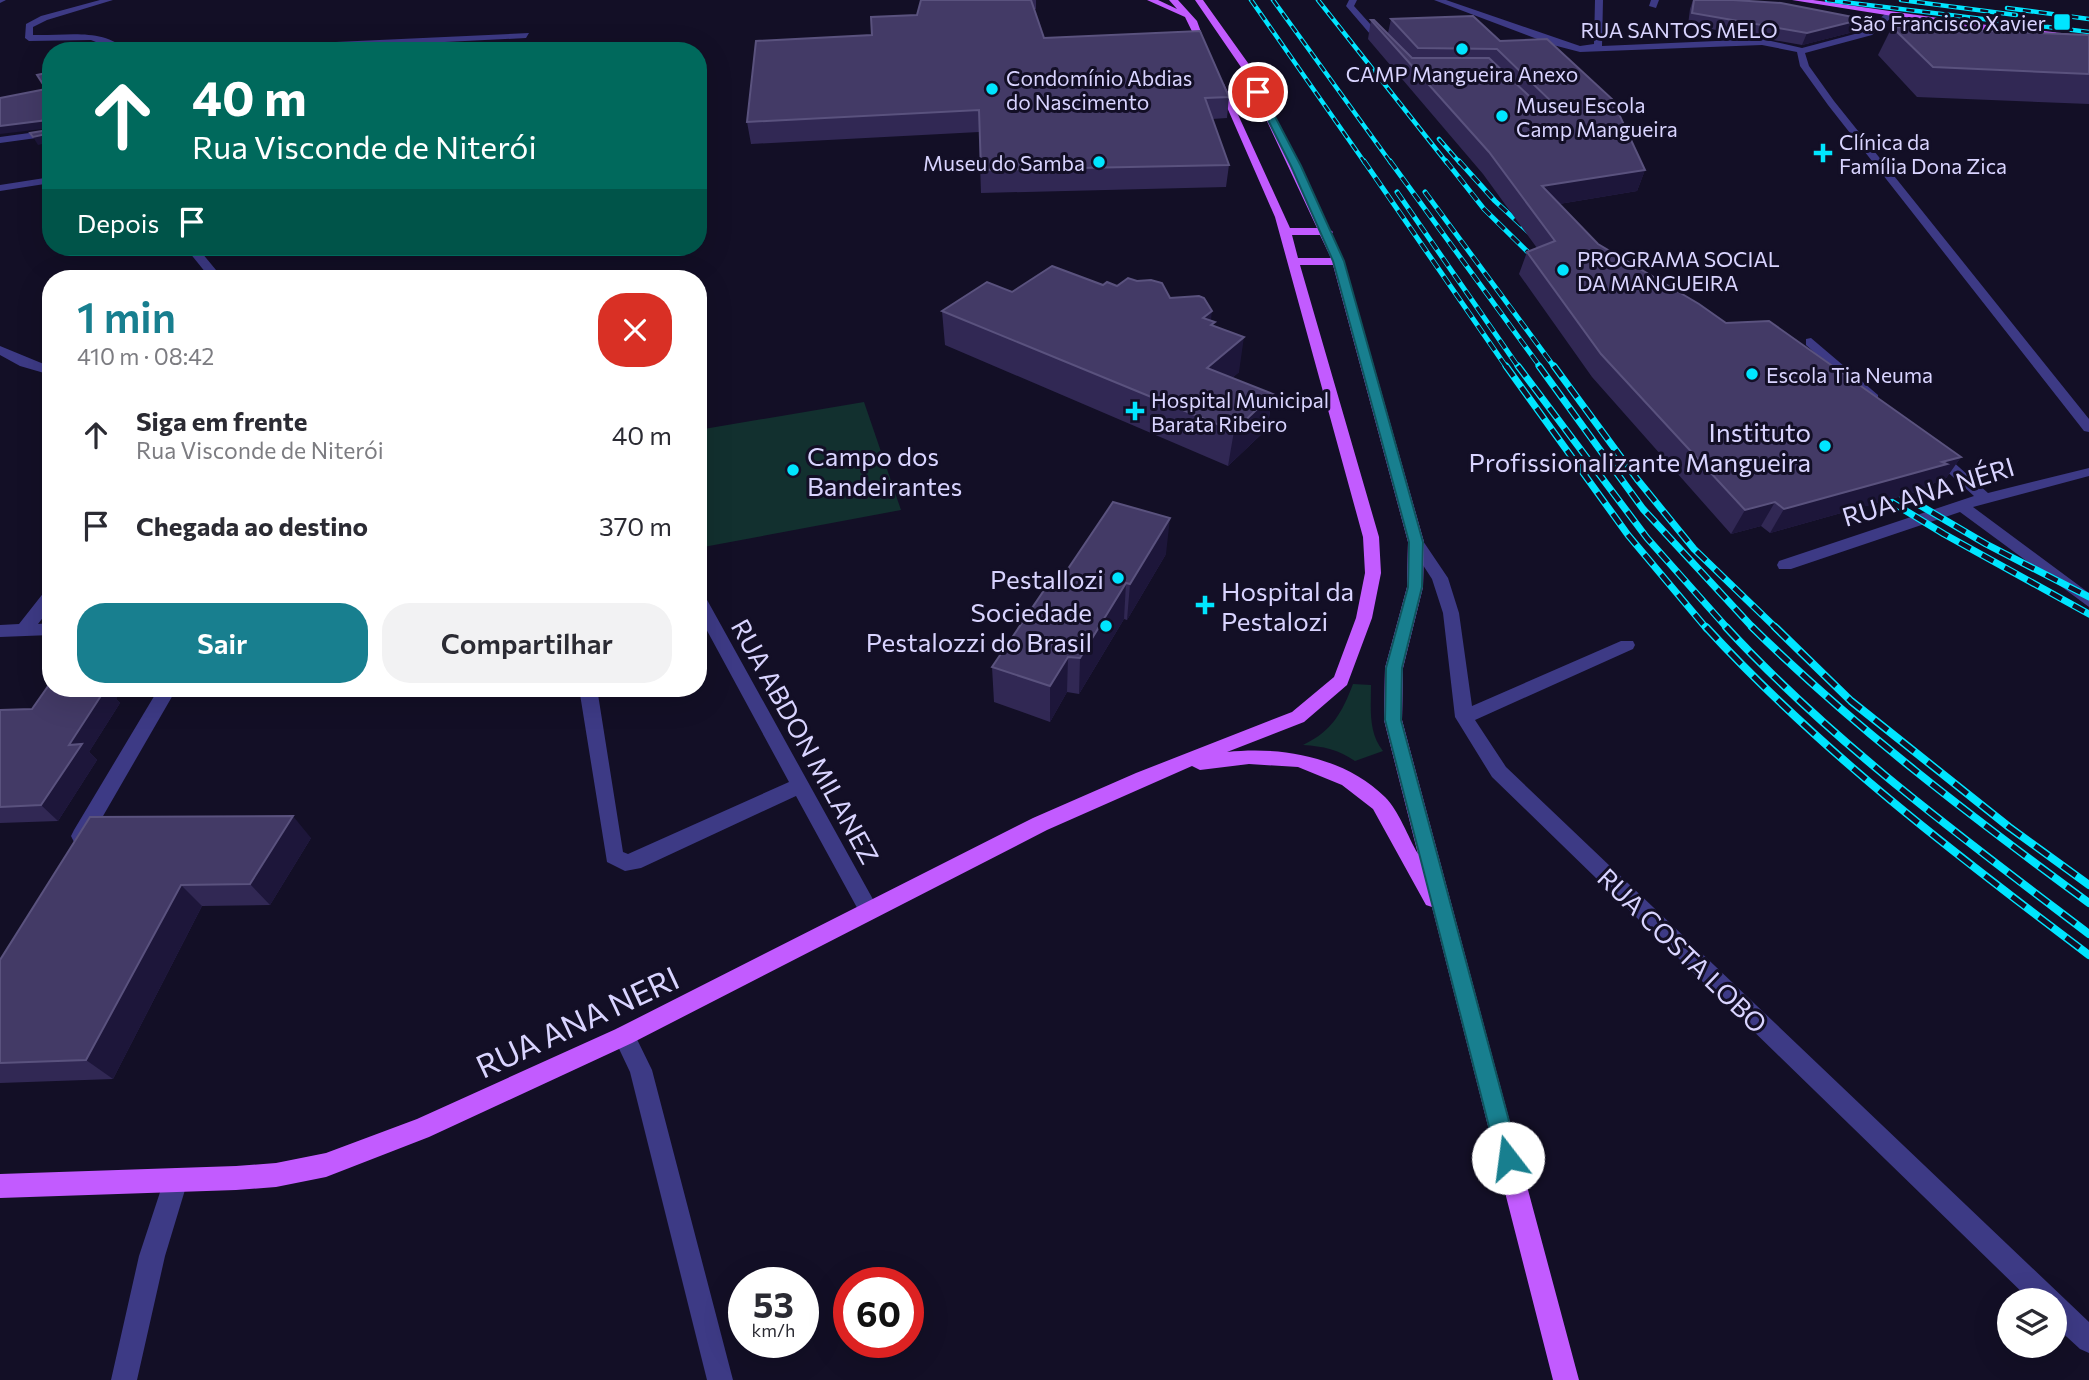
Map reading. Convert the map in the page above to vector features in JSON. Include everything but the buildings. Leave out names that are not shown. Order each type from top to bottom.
[{"type":"main road","points":[[1151,0],[1193,21]]},
{"type":"main road","points":[[1173,0],[1193,21],[1208,57]]},
{"type":"main road","points":[[1199,0],[1248,70],[1338,261],[1416,542],[1415,587],[1394,668],[1393,720],[1566,1380]]},
{"type":"main road","name":"RUA SANTOS MELO","points":[[1796,0],[1889,15],[2089,39]]},
{"type":"main road","points":[[1143,778],[1298,717],[1341,680],[1364,618],[1373,573],[1371,537],[1285,231],[1213,69]]},
{"type":"main road","points":[[1285,231],[1326,232]]},
{"type":"main road","points":[[1294,262],[1338,261]]},
{"type":"main road","points":[[1143,778],[1177,767],[1262,757],[1300,760],[1349,780],[1380,804],[1446,920]]},
{"type":"main road","name":"RUA ANA NERI","points":[[0,1186],[276,1175],[326,1165],[421,1129],[624,1035],[868,909],[1040,824],[1143,778]]},
{"type":"street","points":[[109,0],[44,18],[29,26],[29,38],[95,38],[110,42]]},
{"type":"street","points":[[1353,0],[1350,6],[1354,12],[1396,57]]},
{"type":"street","name":"RUA SANTOS MELO","points":[[1438,0],[1556,43],[1592,50],[1762,42],[1802,51]]},
{"type":"street","points":[[1592,50],[1598,45],[1599,0]]},
{"type":"street","points":[[1889,15],[1869,33],[1802,51],[1800,54],[1805,66],[1831,103],[2089,428]]},
{"type":"street","points":[[386,42],[526,35]]},
{"type":"street","points":[[0,140],[42,134]]},
{"type":"street","points":[[0,188],[42,181]]},
{"type":"street","points":[[198,256],[209,270]]},
{"type":"street","points":[[1811,342],[1882,406]]},
{"type":"street","points":[[0,350],[24,363],[42,368]]},
{"type":"street","points":[[1924,443],[1985,498]]},
{"type":"street","name":"RUA ANA NÉRI","points":[[1785,565],[1985,498],[2089,472]]},
{"type":"street","points":[[1962,506],[2089,600]]},
{"type":"street","name":"RUA COSTA LOBO","points":[[1416,542],[1440,578],[1451,613],[1464,717],[1499,772],[2036,1288]]},
{"type":"street","points":[[23,631],[42,607]]},
{"type":"street","name":"RUA ABDON MILANEZ","points":[[707,614],[868,909]]},
{"type":"street","points":[[0,631],[42,630]]},
{"type":"street","points":[[1464,717],[1627,645]]},
{"type":"street","points":[[70,855],[163,697]]},
{"type":"street","points":[[588,697],[614,856],[625,863],[634,862],[801,785]]},
{"type":"street","points":[[624,1035],[641,1070],[720,1380]]},
{"type":"street","points":[[124,1380],[152,1256],[176,1180]]},
{"type":"street","points":[[2067,1319],[2089,1340]]},
{"type":"green space","name":"Campo dos Bandeirantes","points":[[864,402],[901,510],[707,546],[707,428]]},
{"type":"green space","points":[[1353,684],[1371,685],[1373,728],[1383,751],[1355,761],[1330,749],[1303,745],[1322,734],[1335,720]]},
{"type":"railway","points":[[1251,0],[1365,163]]},
{"type":"railway","points":[[1273,0],[1391,163]]},
{"type":"railway","points":[[1318,0],[1447,163]]},
{"type":"railway","points":[[1827,0],[2089,32]]},
{"type":"railway","points":[[1901,0],[2016,15]]},
{"type":"railway","points":[[2007,8],[2089,19]]},
{"type":"railway","points":[[1439,139],[1460,163]]},
{"type":"railway","points":[[1364,161],[1507,368]]},
{"type":"railway","points":[[1390,161],[1541,368]]},
{"type":"railway","points":[[1446,161],[1484,209],[1541,265]]},
{"type":"railway","points":[[1459,161],[1495,201],[1534,237]]},
{"type":"railway","points":[[1397,192],[1519,368]]},
{"type":"railway","points":[[1425,192],[1555,368]]},
{"type":"railway","points":[[1506,366],[1628,535],[1707,629]]},
{"type":"railway","points":[[1518,366],[1647,538],[1728,629]]},
{"type":"railway","points":[[1539,366],[1643,509],[1753,628]]},
{"type":"railway","points":[[1554,366],[1637,479],[1694,549],[1777,629]]},
{"type":"railway","points":[[1887,486],[1986,544],[2089,597]]},
{"type":"railway","points":[[1870,489],[1944,534],[2089,614]]},
{"type":"railway","points":[[1706,627],[1750,673],[1842,759],[1939,840],[2089,955]]},
{"type":"railway","points":[[1726,627],[1767,670],[1855,750],[1947,826],[2089,934]]},
{"type":"railway","points":[[1775,627],[1851,701],[2009,827],[2089,885]]},
{"type":"railway","points":[[1753,628],[1873,736],[2089,903]]},
{"type":"place","name":"São Francisco Xavier","points":[[2062,22]]},
{"type":"place","name":"CAMP Mangueira Anexo","points":[[1462,49]]},
{"type":"place","name":"Condomínio Abdias do Nascimento","points":[[992,89]]},
{"type":"place","name":"Museu Escola Camp Mangueira","points":[[1502,116]]},
{"type":"place","name":"Clínica da Família Dona Zica","points":[[1823,153]]},
{"type":"place","name":"Museu do Samba","points":[[1099,162]]},
{"type":"place","name":"PROGRAMA SOCIAL DA MANGUEIRA","points":[[1563,270]]},
{"type":"place","name":"Escola Tia Neuma","points":[[1752,374]]},
{"type":"place","name":"Hospital Municipal Barata Ribeiro","points":[[1135,411]]},
{"type":"place","name":"Instituto Profissionalizante Mangueira","points":[[1825,446]]},
{"type":"place","name":"Campo dos Bandeirantes","points":[[793,470]]},
{"type":"place","name":"Pestallozi","points":[[1118,578]]},
{"type":"place","name":"Hospital da Pestalozi","points":[[1205,605]]},
{"type":"place","name":"Sociedade Pestalozzi do Brasil","points":[[1106,626]]},
{"type":"route","points":[[1258,92],[1296,166],[1338,261],[1407,520],[1416,542],[1415,587],[1394,668],[1393,720],[1508,1158]]}]
